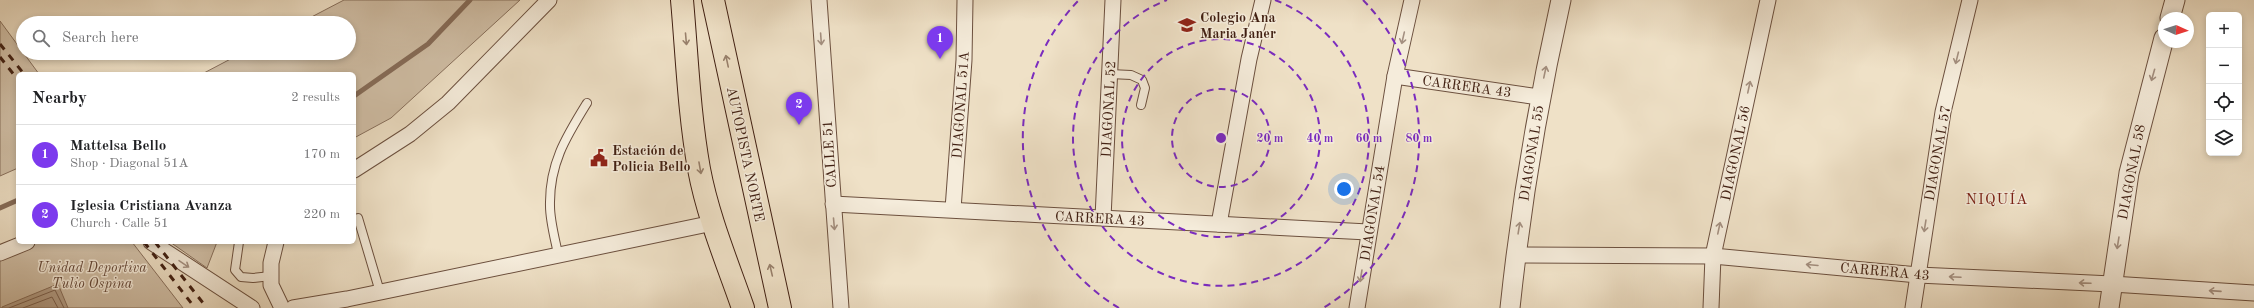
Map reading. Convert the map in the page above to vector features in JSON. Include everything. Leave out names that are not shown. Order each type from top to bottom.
[{"type":"main road","points":[[682,0],[692,119],[700,170],[713,223],[743,308]]},
{"type":"main road","name":"AUTOPISTA NORTE","points":[[713,0],[780,308]]},
{"type":"street","points":[[356,169],[410,134],[448,104],[550,0]]},
{"type":"street","name":"CALLE 51","points":[[819,0],[841,308]]},
{"type":"street","name":"DIAGONAL 51A","points":[[953,209],[964,60],[965,0]]},
{"type":"street","name":"DIAGONAL 52","points":[[1103,218],[1113,0]]},
{"type":"street","points":[[1219,224],[1249,59],[1263,0]]},
{"type":"street","name":"DIAGONAL 54","points":[[1357,308],[1368,232],[1395,76],[1412,0]]},
{"type":"street","name":"DIAGONAL 55","points":[[1510,308],[1515,255],[1539,97],[1561,0]]},
{"type":"street","name":"DIAGONAL 56","points":[[1711,308],[1713,256],[1768,0]]},
{"type":"street","name":"DIAGONAL 57","points":[[1913,308],[1943,112],[1970,0]]},
{"type":"street","points":[[2172,12],[2175,0]]},
{"type":"street","name":"DIAGONAL 58","points":[[2109,308],[2129,173],[2161,48]]},
{"type":"street","name":"CARRERA 43","points":[[1395,76],[1539,97]]},
{"type":"street","name":"CARRERA 43","points":[[833,204],[953,209],[1368,232]]},
{"type":"street","points":[[293,308],[342,304],[380,292],[713,223]]},
{"type":"street","points":[[0,253],[22,244]]},
{"type":"street","points":[[154,244],[252,308]]},
{"type":"street","points":[[276,244],[271,285],[282,308]]},
{"type":"street","name":"CARRERA 43","points":[[1515,255],[1713,256],[1918,275],[2112,284],[2254,293]]},
{"type":"lane","points":[[1110,74],[1130,75],[1142,80],[1145,88],[1141,105]]},
{"type":"lane","points":[[558,254],[550,206],[552,171],[563,141],[587,103]]},
{"type":"lane","points":[[358,218],[380,292]]},
{"type":"lane","points":[[239,244],[236,270],[241,277],[253,278],[271,276]]},
{"type":"green space","points":[[344,0],[520,0],[391,118],[356,137],[356,72],[206,72],[229,60],[356,60],[356,16],[313,16]]},
{"type":"green space","points":[[0,21],[16,43],[16,60],[29,60],[38,72],[16,72],[16,169],[0,176]]},
{"type":"green space","name":"Unidad Deportiva Tulio Ospina","points":[[23,244],[134,244],[183,308],[0,308],[0,254]]},
{"type":"green space","points":[[173,244],[216,244],[207,268]]},
{"type":"water","points":[[58,284],[68,308],[2,308],[2,307]]},
{"type":"waterway","points":[[356,95],[428,44],[470,0]]},
{"type":"waterway","points":[[0,208],[16,201]]},
{"type":"railway","points":[[0,44],[22,72]]},
{"type":"railway","points":[[0,57],[16,77]]},
{"type":"railway","points":[[146,244],[195,308]]},
{"type":"railway","points":[[157,244],[207,308]]},
{"type":"place","name":"Colegio Ana Maria Janer","points":[[1187,25]]},
{"type":"place","name":"Mattelsa Bello","points":[[940,59]]},
{"type":"place","name":"Iglesia Cristiana Avanza","points":[[799,125]]},
{"type":"place","name":"Estación de Policia Bello","points":[[599,158]]},
{"type":"district","name":"NIQUÍA","points":[[1997,199]]}]
